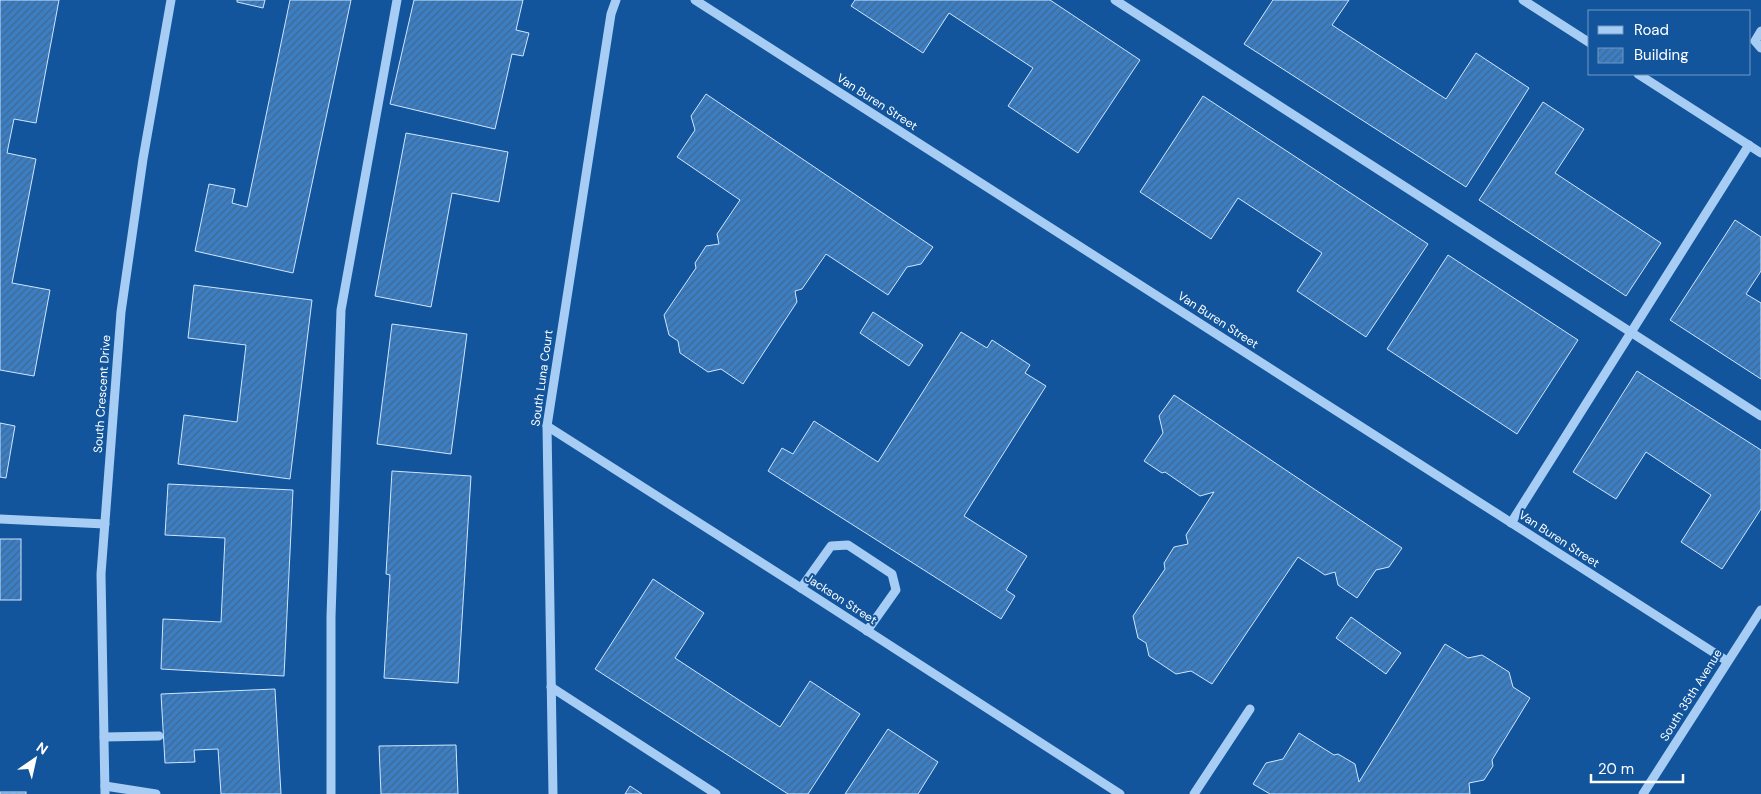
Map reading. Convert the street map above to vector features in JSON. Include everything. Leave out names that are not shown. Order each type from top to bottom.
[{"type":"street","name":"South Crescent Drive","points":[[105,790],[101,574],[121,312],[143,159],[171,0]]},
{"type":"street","points":[[331,794],[332,617],[341,310],[397,0]]},
{"type":"street","name":"South Luna Court","points":[[553,794],[547,426],[611,14],[616,0]]},
{"type":"street","name":"Van Buren Street","points":[[695,0],[1727,662]]},
{"type":"street","points":[[1115,0],[1761,416]]},
{"type":"street","points":[[1523,0],[1588,42]]},
{"type":"street","points":[[1761,31],[1755,41],[1761,48]]},
{"type":"street","points":[[1640,75],[1761,153]]},
{"type":"street","points":[[1511,523],[1749,145]]},
{"type":"street","name":"Jackson Street","points":[[547,426],[1120,794]]},
{"type":"street","points":[[0,519],[105,524]]},
{"type":"street","points":[[801,588],[831,546],[848,545],[892,574],[896,590],[867,631]]},
{"type":"street","name":"South 35th Avenue","points":[[1643,794],[1761,610]]},
{"type":"street","points":[[551,687],[716,794]]},
{"type":"street","points":[[1194,794],[1250,709]]},
{"type":"street","points":[[104,737],[159,736]]},
{"type":"street","points":[[105,790],[156,794]]},
{"type":"building","points":[[0,0],[59,0],[36,123],[14,119],[7,153],[36,159],[12,283],[50,290],[34,376],[0,370]]},
{"type":"building","points":[[237,0],[265,0],[263,8],[237,2]]},
{"type":"building","points":[[290,0],[351,0],[293,273],[195,251],[209,184],[235,189],[232,203],[247,207]]},
{"type":"building","points":[[414,0],[523,0],[516,30],[529,33],[523,56],[512,54],[495,129],[390,104]]},
{"type":"building","points":[[855,0],[1050,0],[1140,60],[1078,153],[1008,106],[1033,68],[949,13],[923,53],[851,6]]},
{"type":"building","points":[[1273,0],[1349,0],[1332,25],[1446,99],[1476,53],[1529,88],[1466,187],[1244,44]]},
{"type":"building","points":[[706,94],[933,247],[921,264],[907,267],[888,295],[826,254],[802,289],[795,291],[797,302],[743,384],[721,369],[708,372],[680,353],[678,341],[669,335],[664,315],[696,268],[695,263],[706,246],[719,244],[717,234],[740,200],[677,157],[695,130],[691,116]]},
{"type":"building","points":[[1203,96],[1428,244],[1366,337],[1297,291],[1322,253],[1238,198],[1211,239],[1140,192]]},
{"type":"building","points":[[1543,102],[1584,129],[1555,173],[1661,243],[1626,296],[1479,200]]},
{"type":"building","points":[[406,133],[508,152],[499,202],[452,193],[431,307],[375,296]]},
{"type":"building","points":[[1735,220],[1761,237],[1761,271],[1746,294],[1761,303],[1761,379],[1670,320]]},
{"type":"building","points":[[1448,255],[1578,340],[1517,434],[1387,349]]},
{"type":"building","points":[[194,285],[312,300],[290,479],[178,464],[184,415],[237,422],[246,345],[188,338]]},
{"type":"building","points":[[873,312],[923,345],[909,366],[860,333]]},
{"type":"building","points":[[392,324],[467,334],[451,454],[377,444]]},
{"type":"building","points":[[961,332],[987,348],[992,340],[1030,365],[1025,373],[1046,386],[964,516],[1027,556],[1006,590],[1015,596],[1001,619],[768,471],[782,448],[793,454],[814,421],[878,462]]},
{"type":"building","points":[[1637,371],[1761,450],[1761,509],[1722,569],[1681,542],[1711,495],[1646,452],[1616,499],[1573,472]]},
{"type":"building","points":[[1174,395],[1402,548],[1389,567],[1376,570],[1357,598],[1338,585],[1335,572],[1325,575],[1298,557],[1212,684],[1191,671],[1176,674],[1149,656],[1146,643],[1138,638],[1133,616],[1165,569],[1164,563],[1174,547],[1188,544],[1186,535],[1214,492],[1200,496],[1165,472],[1162,473],[1144,461],[1163,433],[1159,416]]},
{"type":"building","points":[[0,423],[15,426],[6,478],[0,477]]},
{"type":"building","points":[[392,471],[471,476],[458,683],[384,678],[390,575],[386,574]]},
{"type":"building","points":[[168,484],[293,490],[284,676],[161,669],[163,619],[221,622],[225,538],[165,535]]},
{"type":"building","points":[[0,539],[21,539],[21,600],[0,600]]},
{"type":"building","points":[[653,579],[704,613],[675,658],[780,727],[810,681],[860,714],[808,794],[788,794],[595,669]]},
{"type":"building","points":[[1351,617],[1401,653],[1386,674],[1336,638]]},
{"type":"building","points":[[1445,644],[1468,658],[1482,655],[1509,672],[1513,687],[1530,698],[1492,760],[1493,766],[1484,780],[1469,783],[1470,794],[1270,794],[1253,784],[1266,763],[1283,759],[1299,733],[1334,755],[1338,754],[1355,764],[1359,782]]},
{"type":"building","points":[[275,689],[281,794],[221,794],[218,749],[194,750],[195,762],[165,763],[161,694]]},
{"type":"building","points":[[888,729],[938,762],[918,794],[845,794]]},
{"type":"building","points":[[456,745],[458,794],[381,794],[379,746]]},
{"type":"building","points":[[630,786],[642,794],[625,794]]},
{"type":"building","points":[[0,792],[26,792],[26,794],[0,794]]}]
